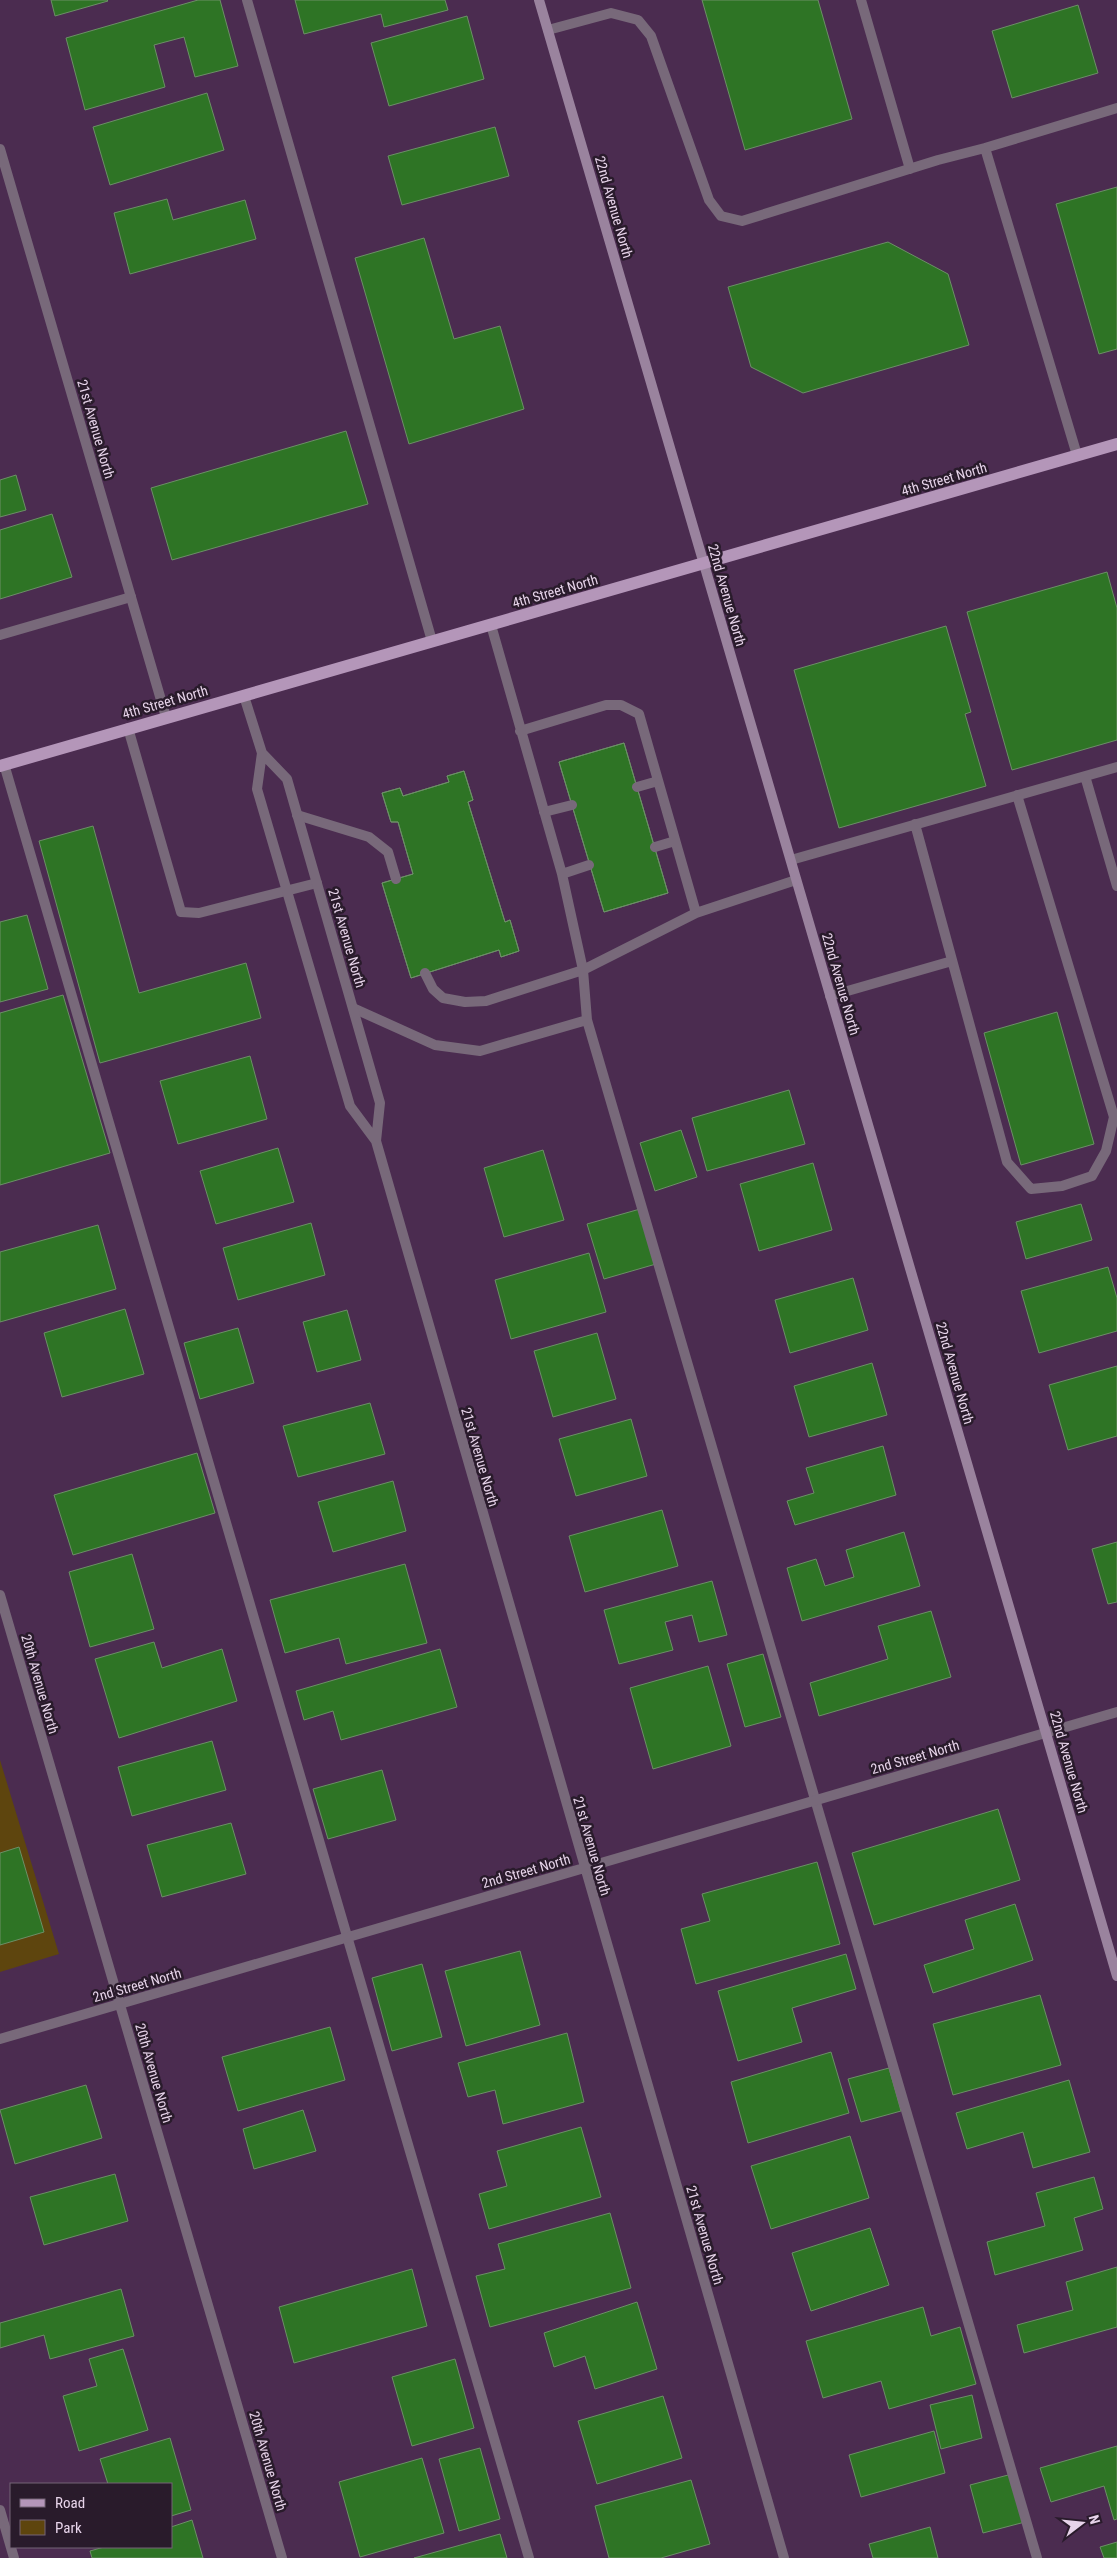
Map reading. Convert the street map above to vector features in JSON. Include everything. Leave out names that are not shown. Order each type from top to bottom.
[{"type":"main road","name":"4th Street North","points":[[2,765],[1117,444]]},
{"type":"street","points":[[247,0],[432,641]]},
{"type":"street","name":"22nd Avenue North","points":[[539,0],[1117,1976]]},
{"type":"street","points":[[861,0],[910,169]]},
{"type":"street","points":[[548,30],[611,14],[638,20],[651,36],[709,200],[721,216],[742,220],[1117,108]]},
{"type":"street","points":[[985,148],[1077,456]]},
{"type":"street","name":"21st Avenue North","points":[[0,149],[166,717]]},
{"type":"street","points":[[0,635],[131,597]]},
{"type":"street","points":[[491,625],[562,874],[583,970],[587,1020],[1037,2558]]},
{"type":"street","name":"21st Avenue North","points":[[244,696],[262,753],[257,789],[350,1106],[376,1141],[584,1869],[784,2558]]},
{"type":"street","points":[[520,731],[606,705],[622,705],[639,714],[696,913]]},
{"type":"street","points":[[128,728],[181,912],[199,912],[288,892],[317,883]]},
{"type":"street","name":"21st Avenue North","points":[[262,753],[287,779],[380,1103],[376,1141]]},
{"type":"street","points":[[2,765],[529,2558]]},
{"type":"street","points":[[791,860],[1117,767]]},
{"type":"street","points":[[1085,776],[1117,886]]},
{"type":"street","points":[[637,787],[658,781]]},
{"type":"street","points":[[915,824],[1007,1162],[1030,1189],[1062,1186],[1092,1176],[1106,1151],[1114,1117],[1017,795]]},
{"type":"street","points":[[544,812],[572,805]]},
{"type":"street","points":[[297,815],[369,837],[388,852],[396,879]]},
{"type":"street","points":[[655,847],[675,841]]},
{"type":"street","points":[[562,874],[589,866]]},
{"type":"street","points":[[425,973],[433,989],[443,998],[465,1002],[486,1001],[583,970],[696,913],[796,880]]},
{"type":"street","points":[[830,996],[952,961]]},
{"type":"street","points":[[353,1008],[435,1045],[480,1051],[587,1020]]},
{"type":"street","name":"20th Avenue North","points":[[0,1595],[282,2558]]},
{"type":"street","name":"2nd Street North","points":[[0,2040],[1117,1712]]},
{"type":"street","points":[[0,2510],[10,2544]]},
{"type":"green space","points":[[0,1760],[59,1954],[0,1972]]},
{"type":"building","points":[[51,0],[107,0],[108,1],[55,16]]},
{"type":"building","points":[[198,0],[220,0],[238,66],[195,77],[184,37],[154,45],[165,87],[85,110],[66,38]]},
{"type":"building","points":[[295,0],[445,0],[448,10],[384,27],[381,14],[304,34]]},
{"type":"building","points":[[702,0],[818,0],[852,119],[745,150]]},
{"type":"building","points":[[1078,5],[1098,73],[1012,98],[992,31]]},
{"type":"building","points":[[467,16],[484,79],[389,106],[371,43]]},
{"type":"building","points":[[207,93],[224,150],[110,185],[93,127]]},
{"type":"building","points":[[495,127],[509,176],[402,205],[388,156]]},
{"type":"building","points":[[1117,187],[1117,349],[1099,354],[1056,204]]},
{"type":"building","points":[[167,199],[173,220],[245,200],[256,239],[130,274],[114,213]]},
{"type":"building","points":[[424,238],[454,339],[500,326],[524,409],[409,444],[355,258]]},
{"type":"building","points":[[888,242],[948,274],[969,345],[803,393],[751,367],[728,287]]},
{"type":"building","points":[[346,431],[368,504],[172,560],[151,488]]},
{"type":"building","points":[[16,475],[26,510],[0,517],[0,480]]},
{"type":"building","points":[[52,514],[72,577],[0,599],[0,530]]},
{"type":"building","points":[[1107,572],[1117,608],[1117,740],[1012,770],[967,612]]},
{"type":"building","points":[[946,626],[971,712],[965,714],[986,786],[839,828],[794,670]]},
{"type":"building","points":[[624,743],[668,893],[604,912],[559,762]]},
{"type":"building","points":[[624,743],[668,893],[604,912],[559,762]]},
{"type":"building","points":[[464,771],[473,800],[468,802],[505,922],[510,920],[519,951],[501,957],[499,950],[411,978],[382,883],[413,874],[398,822],[391,822],[382,793],[400,788],[403,796],[449,782],[447,776]]},
{"type":"building","points":[[464,771],[473,800],[468,802],[505,922],[510,920],[519,951],[501,957],[499,950],[411,978],[382,883],[413,874],[398,822],[391,822],[382,793],[400,788],[403,796],[449,782],[447,776]]},
{"type":"building","points":[[93,826],[139,993],[246,963],[261,1018],[100,1063],[39,841]]},
{"type":"building","points":[[27,915],[48,989],[0,1002],[0,922]]},
{"type":"building","points":[[63,995],[110,1153],[0,1185],[0,1013]]},
{"type":"building","points":[[1057,1012],[1094,1144],[1021,1165],[984,1033]]},
{"type":"building","points":[[250,1056],[267,1119],[178,1144],[160,1081]]},
{"type":"building","points":[[789,1090],[805,1144],[707,1171],[692,1118]]},
{"type":"building","points":[[681,1130],[697,1177],[655,1191],[640,1143]]},
{"type":"building","points":[[278,1148],[294,1202],[216,1224],[200,1171]]},
{"type":"building","points":[[543,1150],[564,1220],[504,1237],[484,1168]]},
{"type":"building","points":[[813,1163],[832,1230],[759,1251],[740,1184]]},
{"type":"building","points":[[1081,1204],[1092,1240],[1026,1259],[1016,1222]]},
{"type":"building","points":[[640,1209],[656,1264],[604,1279],[587,1224]]},
{"type":"building","points":[[311,1223],[325,1275],[238,1300],[223,1248]]},
{"type":"building","points":[[98,1225],[116,1289],[0,1322],[0,1252]]},
{"type":"building","points":[[589,1253],[606,1312],[511,1339],[495,1280]]},
{"type":"building","points":[[1108,1267],[1117,1298],[1117,1331],[1039,1353],[1021,1291]]},
{"type":"building","points":[[853,1278],[868,1330],[790,1353],[775,1300]]},
{"type":"building","points":[[125,1309],[144,1374],[62,1397],[44,1333]]},
{"type":"building","points":[[347,1310],[361,1360],[317,1372],[303,1322]]},
{"type":"building","points":[[238,1328],[254,1383],[200,1399],[184,1343]]},
{"type":"building","points":[[597,1333],[616,1399],[553,1417],[534,1351]]},
{"type":"building","points":[[872,1363],[887,1415],[809,1437],[794,1386]]},
{"type":"building","points":[[1117,1366],[1117,1436],[1068,1450],[1049,1385]]},
{"type":"building","points":[[370,1403],[385,1454],[298,1477],[283,1426]]},
{"type":"building","points":[[631,1419],[647,1476],[576,1496],[559,1439]]},
{"type":"building","points":[[883,1446],[896,1495],[795,1525],[787,1501],[814,1493],[806,1468]]},
{"type":"building","points":[[197,1453],[215,1513],[73,1555],[54,1495]]},
{"type":"building","points":[[393,1481],[406,1531],[333,1552],[318,1502]]},
{"type":"building","points":[[662,1510],[678,1566],[585,1592],[569,1536]]},
{"type":"building","points":[[904,1532],[920,1586],[802,1621],[787,1568],[816,1559],[825,1586],[854,1577],[846,1550]]},
{"type":"building","points":[[1117,1542],[1117,1602],[1108,1604],[1092,1549]]},
{"type":"building","points":[[132,1554],[154,1629],[90,1647],[69,1572]]},
{"type":"building","points":[[405,1564],[427,1643],[346,1664],[339,1638],[285,1653],[270,1600]]},
{"type":"building","points":[[712,1581],[727,1635],[699,1642],[692,1615],[665,1622],[673,1650],[619,1664],[604,1610]]},
{"type":"building","points":[[931,1611],[951,1677],[819,1716],[810,1683],[888,1659],[878,1626]]},
{"type":"building","points":[[154,1642],[162,1668],[222,1649],[237,1701],[119,1738],[95,1659]]},
{"type":"building","points":[[440,1649],[457,1707],[341,1740],[333,1711],[304,1720],[296,1691]]},
{"type":"building","points":[[763,1654],[781,1717],[745,1727],[727,1664]]},
{"type":"building","points":[[708,1666],[731,1746],[653,1769],[630,1688]]},
{"type":"building","points":[[212,1741],[226,1790],[132,1816],[118,1767]]},
{"type":"building","points":[[382,1770],[396,1820],[328,1839],[313,1789]]},
{"type":"building","points":[[998,1809],[1020,1880],[874,1925],[852,1853]]},
{"type":"building","points":[[231,1823],[246,1874],[162,1897],[147,1845]]},
{"type":"building","points":[[19,1847],[44,1932],[0,1945],[0,1853]]},
{"type":"building","points":[[817,1862],[840,1944],[696,1984],[681,1929],[710,1921],[702,1894]]},
{"type":"building","points":[[1015,1904],[1033,1960],[933,1993],[924,1965],[974,1949],[965,1920]]},
{"type":"building","points":[[520,1951],[540,2025],[466,2046],[445,1971]]},
{"type":"building","points":[[846,1954],[856,1989],[792,2008],[802,2042],[738,2061],[718,1991]]},
{"type":"building","points":[[422,1964],[442,2037],[392,2051],[372,1978]]},
{"type":"building","points":[[1040,1995],[1061,2065],[953,2095],[933,2024]]},
{"type":"building","points":[[330,2027],[345,2080],[238,2111],[222,2057]]},
{"type":"building","points":[[567,2033],[584,2102],[503,2124],[495,2090],[468,2097],[458,2063]]},
{"type":"building","points":[[831,2052],[849,2113],[748,2143],[731,2082]]},
{"type":"building","points":[[889,2068],[901,2111],[861,2122],[848,2079]]},
{"type":"building","points":[[1069,2080],[1090,2152],[1033,2168],[1023,2132],[967,2149],[956,2113]]},
{"type":"building","points":[[86,2085],[102,2138],[15,2164],[0,2110]]},
{"type":"building","points":[[303,2110],[316,2151],[254,2169],[243,2129]]},
{"type":"building","points":[[581,2127],[601,2197],[489,2229],[479,2194],[507,2186],[497,2151]]},
{"type":"building","points":[[850,2136],[869,2198],[771,2229],[751,2166]]},
{"type":"building","points":[[115,2174],[128,2221],[44,2245],[30,2197]]},
{"type":"building","points":[[1094,2177],[1103,2209],[1074,2218],[1083,2250],[995,2275],[987,2242],[1045,2226],[1036,2193]]},
{"type":"building","points":[[610,2213],[631,2288],[490,2327],[476,2276],[505,2269],[498,2244]]},
{"type":"building","points":[[870,2228],[889,2285],[811,2311],[792,2253]]},
{"type":"building","points":[[1117,2267],[1117,2327],[1024,2353],[1017,2325],[1073,2310],[1066,2282]]},
{"type":"building","points":[[412,2269],[427,2326],[294,2363],[279,2307]]},
{"type":"building","points":[[121,2289],[134,2336],[50,2359],[44,2335],[0,2348],[0,2323]]},
{"type":"building","points":[[637,2302],[657,2369],[595,2389],[585,2356],[554,2367],[544,2333]]},
{"type":"building","points":[[923,2307],[931,2336],[960,2327],[976,2384],[889,2409],[881,2381],[823,2398],[806,2341]]},
{"type":"building","points":[[123,2349],[148,2430],[79,2451],[63,2396],[97,2386],[89,2359]]},
{"type":"building","points":[[455,2359],[474,2428],[412,2446],[392,2377]]},
{"type":"building","points":[[972,2395],[982,2438],[941,2449],[930,2405]]},
{"type":"building","points":[[663,2396],[682,2458],[597,2484],[578,2421]]},
{"type":"building","points":[[934,2431],[945,2473],[861,2497],[849,2455]]},
{"type":"building","points":[[170,2438],[191,2510],[172,2516],[172,2483],[108,2483],[100,2459]]},
{"type":"building","points":[[1117,2446],[1117,2519],[1114,2520],[1104,2486],[1051,2502],[1040,2468]]},
{"type":"building","points":[[480,2448],[500,2519],[459,2531],[439,2459]]},
{"type":"building","points":[[422,2458],[444,2533],[360,2557],[339,2482]]},
{"type":"building","points":[[1012,2474],[1025,2522],[983,2533],[970,2485]]},
{"type":"building","points":[[691,2480],[710,2544],[661,2558],[609,2558],[595,2506]]},
{"type":"building","points":[[192,2520],[203,2558],[92,2558],[90,2551],[100,2548],[172,2548],[172,2527]]},
{"type":"building","points":[[930,2527],[938,2558],[873,2558],[869,2544]]},
{"type":"building","points":[[500,2534],[507,2558],[414,2558]]},
{"type":"building","points":[[1117,2542],[1117,2558],[1104,2558],[1100,2547]]}]
